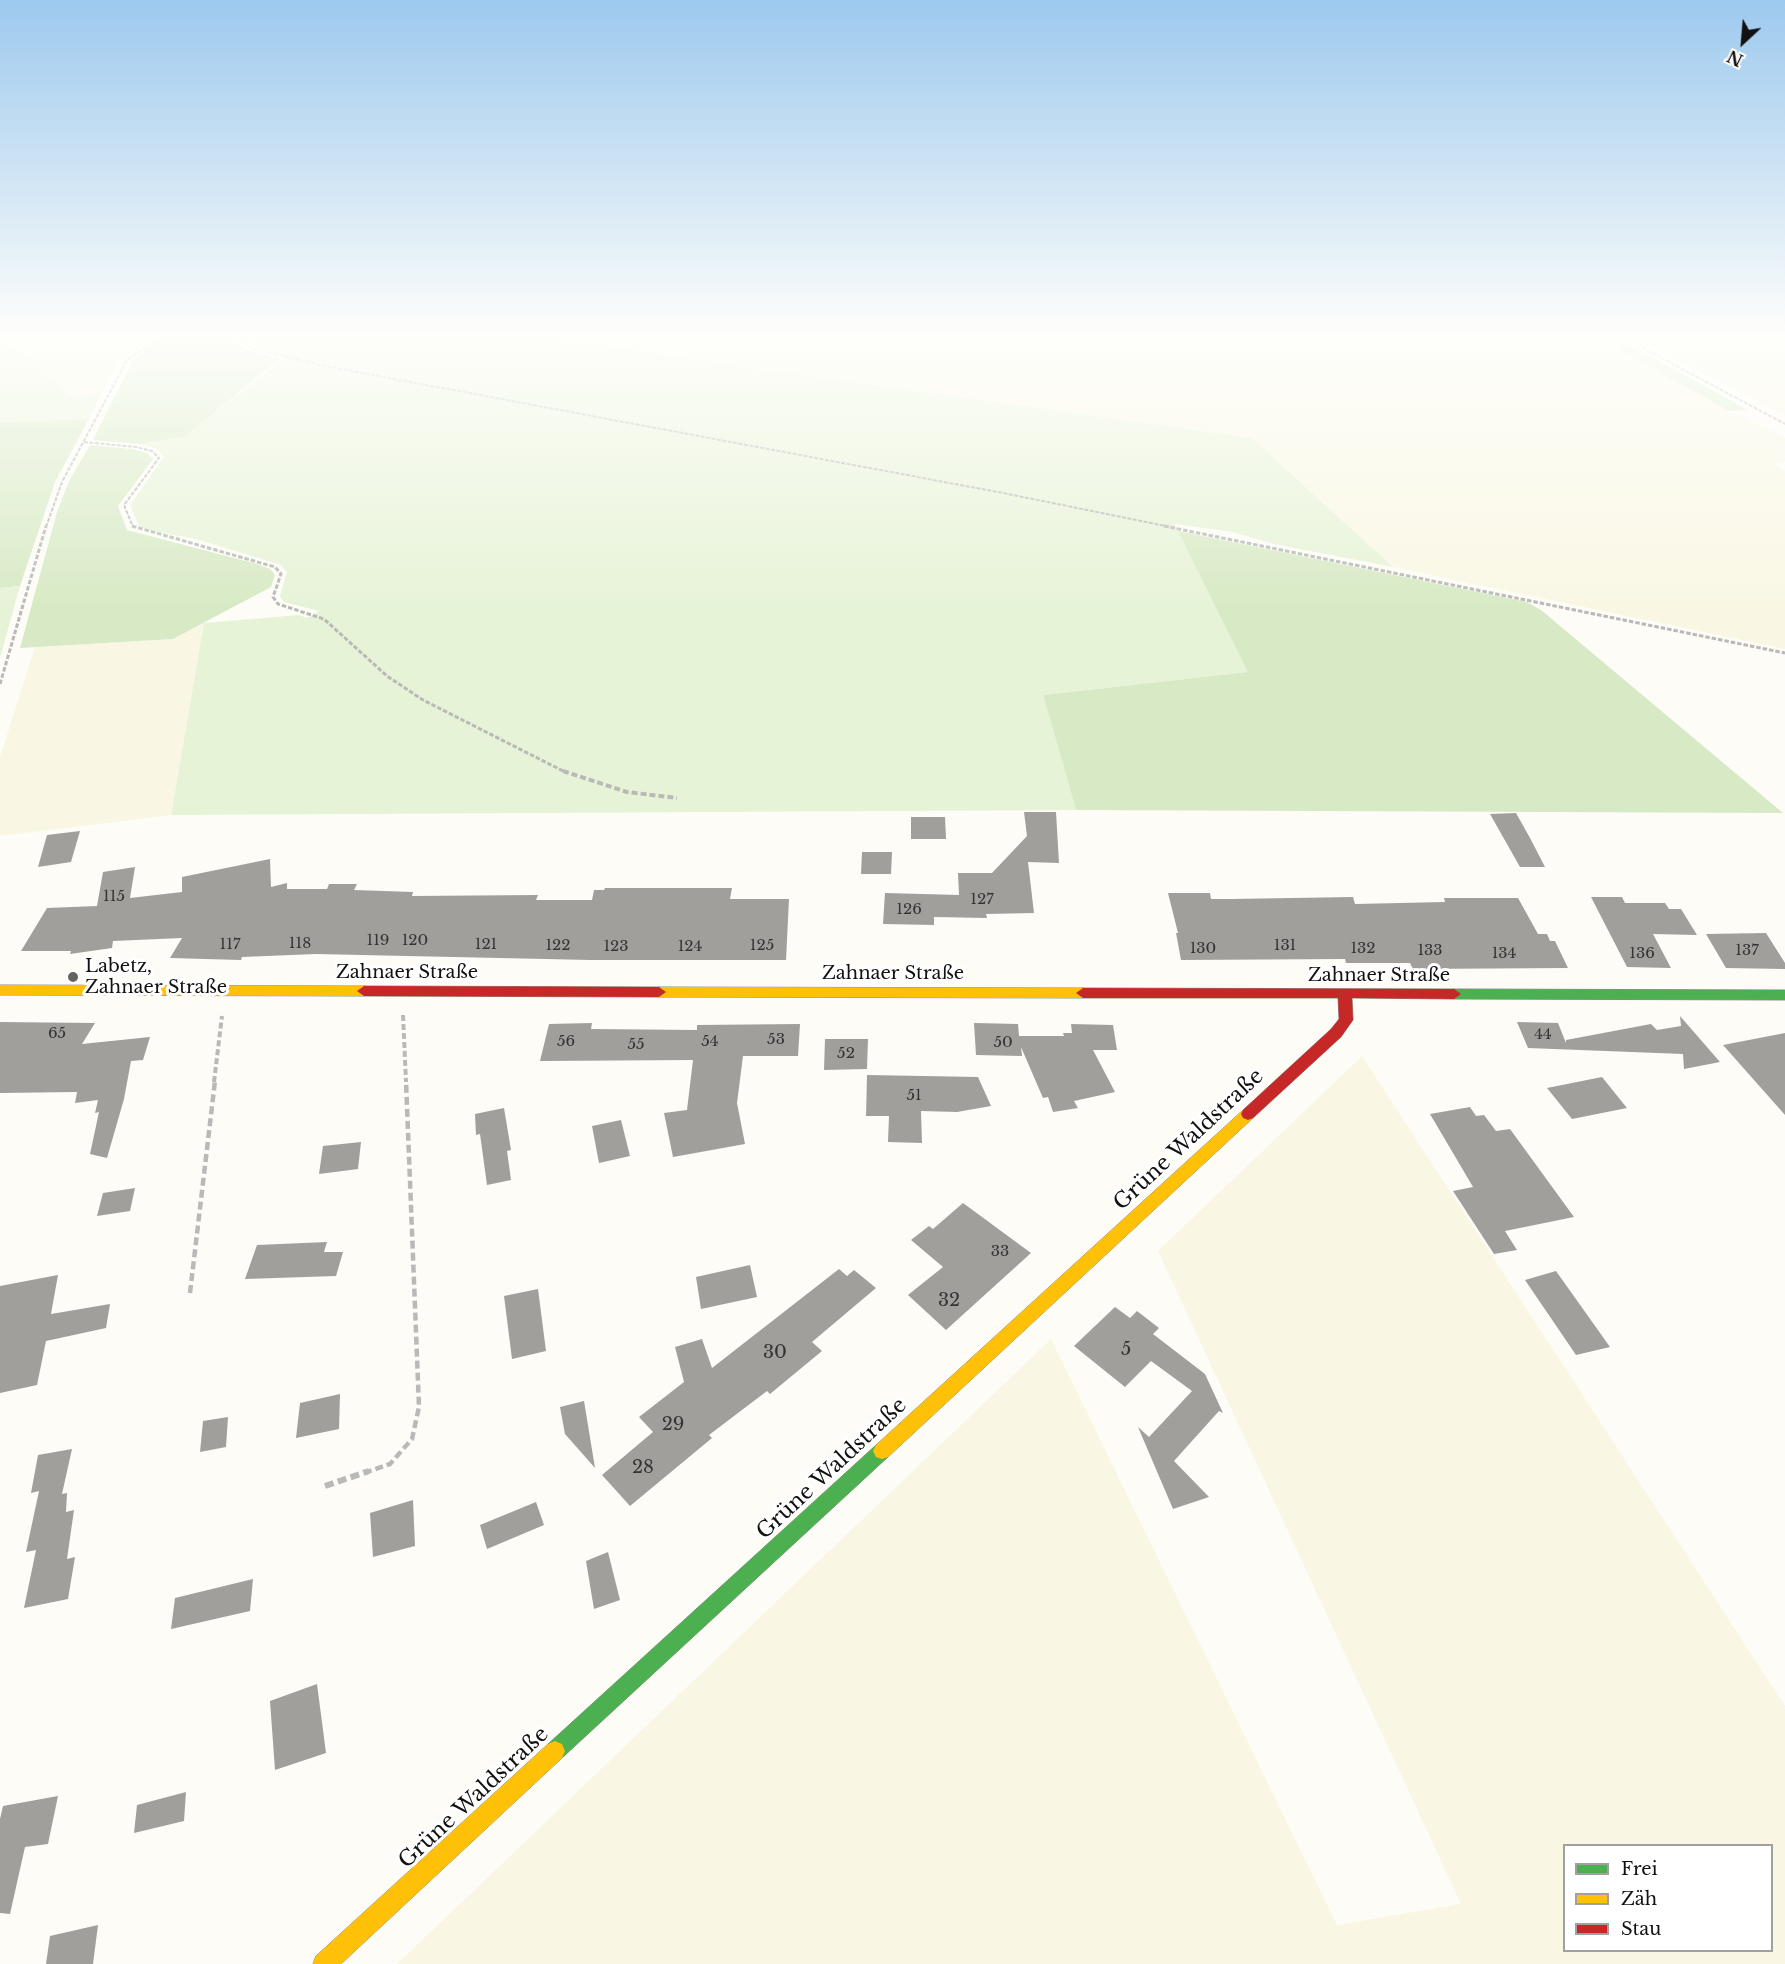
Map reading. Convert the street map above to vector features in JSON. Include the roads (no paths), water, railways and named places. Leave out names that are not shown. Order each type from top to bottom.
[{"type":"main road","name":"Zahnaer Straße","points":[[0,990],[1785,995]]},
{"type":"main road","name":"Grüne Waldstraße","points":[[324,1964],[1336,1033],[1346,1020],[1345,994]]},
{"type":"place","name":"Labetz, Zahnaer Straße","points":[[73,977]]}]
